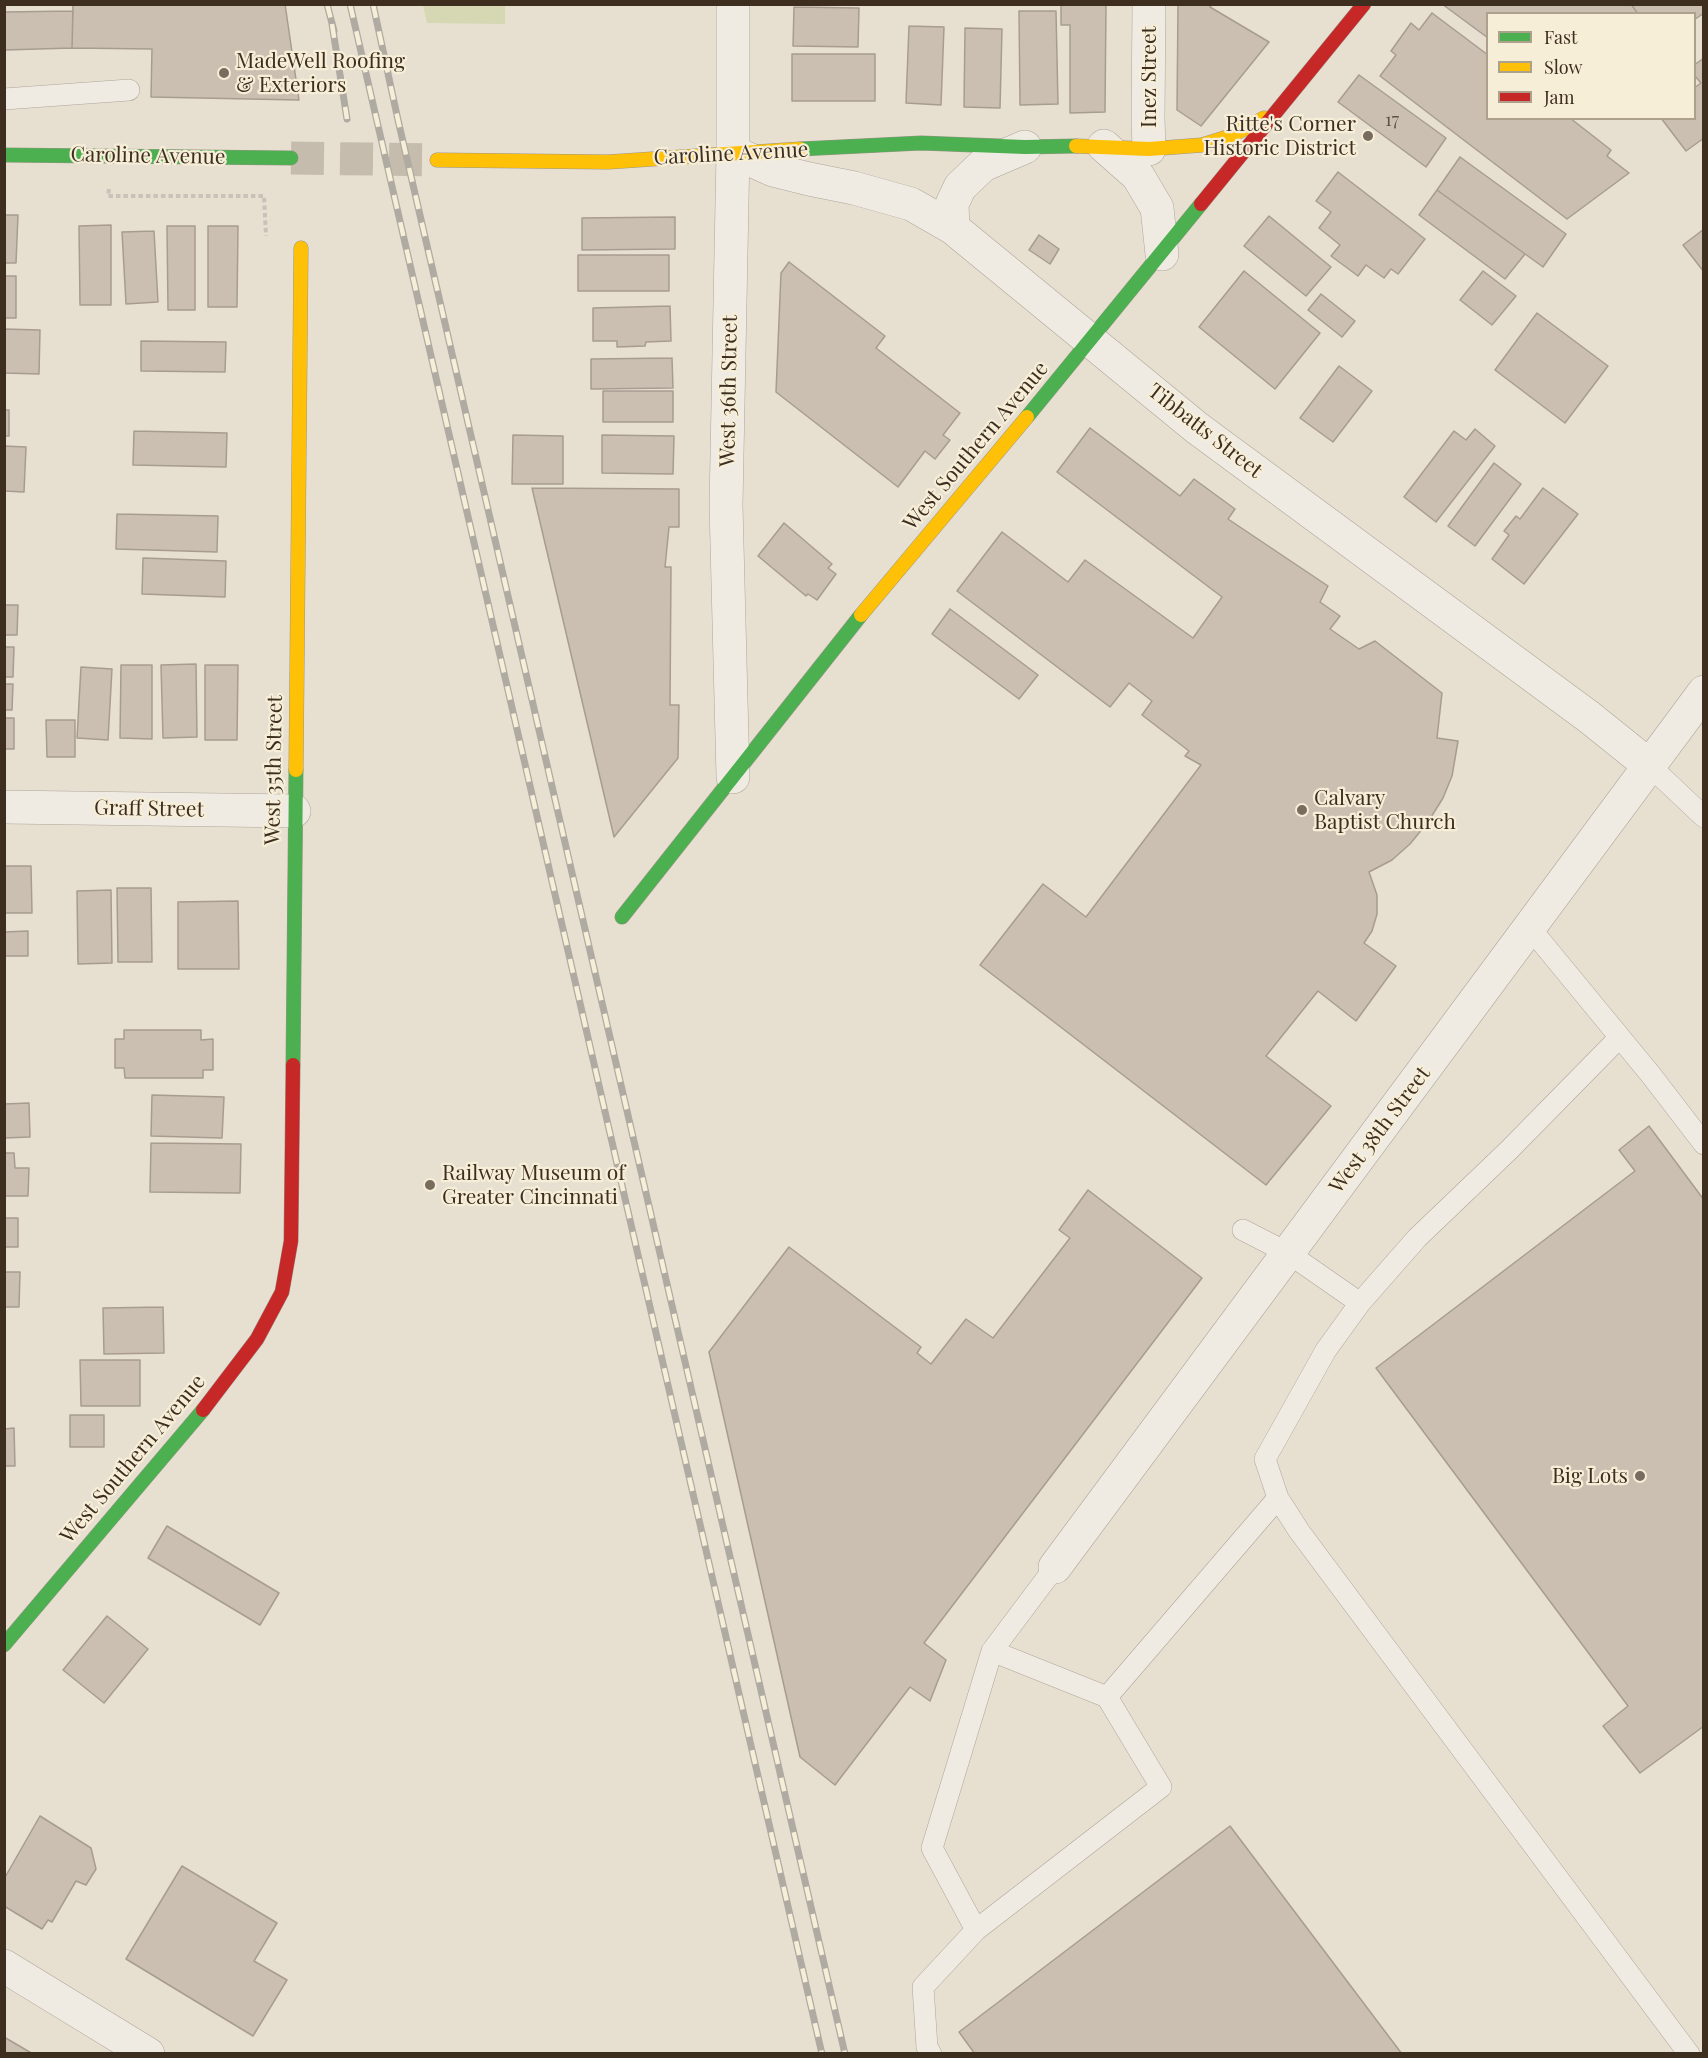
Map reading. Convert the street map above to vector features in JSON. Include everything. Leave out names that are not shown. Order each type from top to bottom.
[{"type":"street","name":"West 36th Street","points":[[733,4],[733,152],[726,505],[733,777]]},
{"type":"street","name":"Inez Street","points":[[1149,4],[1149,149]]},
{"type":"street","name":"West Southern Avenue","points":[[622,916],[853,625],[1092,340],[1364,4]]},
{"type":"street","name":"Caroline Avenue","points":[[437,160],[608,162],[733,152],[921,144],[1024,147],[1104,146],[1149,149],[1202,145],[1231,136],[1274,113]]},
{"type":"street","points":[[1104,146],[1138,176],[1157,208],[1162,254]]},
{"type":"street","name":"Caroline Avenue","points":[[953,228],[952,204],[960,187],[983,165],[1024,147]]},
{"type":"street","name":"Tibbatts Street","points":[[733,152],[773,170],[854,188],[911,204],[953,228],[1197,428],[1589,717],[1650,766]]},
{"type":"street","name":"Caroline Avenue","points":[[4,155],[291,158]]},
{"type":"street","name":"West 35th Street","points":[[282,1292],[291,1241],[301,248]]},
{"type":"street","name":"West 38th Street","points":[[1055,1567],[1704,692]]},
{"type":"street","name":"Graff Street","points":[[4,807],[294,811]]},
{"type":"street","name":"West Southern Avenue","points":[[4,1645],[221,1388],[257,1339],[282,1292]]},
{"type":"street","points":[[4,1966],[148,2054]]},
{"type":"lane","points":[[4,99],[129,90]]},
{"type":"lane","points":[[1650,766],[1704,817]]},
{"type":"lane","points":[[1530,928],[1704,1144]]},
{"type":"lane","points":[[1619,1038],[1509,1150],[1417,1238],[1359,1304],[1326,1350],[1265,1459],[1278,1498],[1299,1531],[1689,2054]]},
{"type":"lane","points":[[1243,1230],[1288,1253],[1359,1304]]},
{"type":"lane","points":[[1107,1696],[1278,1498]]},
{"type":"lane","points":[[976,1930],[932,1848],[992,1651],[1055,1567]]},
{"type":"lane","points":[[931,2054],[927,2047],[923,1987],[976,1930],[1161,1787],[1107,1696],[992,1651]]},
{"type":"path","points":[[133,196],[264,196],[267,248],[301,248]]},
{"type":"green space","points":[[423,5],[505,5],[505,24],[427,23]]},
{"type":"building","name":"MadeWell Roofing & Exteriors","points":[[73,4],[285,4],[299,100],[151,97],[152,49],[72,48]]},
{"type":"building","points":[[1061,4],[1106,4],[1105,112],[1070,113],[1070,25],[1061,25]]},
{"type":"building","points":[[1178,4],[1212,4],[1210,7],[1269,42],[1201,126],[1177,110]]},
{"type":"building","points":[[1442,4],[1631,4],[1637,12],[1486,12],[1486,37]]},
{"type":"building","points":[[1631,4],[1704,4],[1704,13],[1696,19],[1696,12],[1637,12]]},
{"type":"building","points":[[794,7],[859,8],[858,47],[793,46]]},
{"type":"building","points":[[73,11],[72,48],[4,50],[4,12]]},
{"type":"building","points":[[1019,11],[1056,11],[1058,104],[1020,105]]},
{"type":"building","points":[[1432,13],[1486,54],[1486,120],[1573,120],[1611,150],[1607,156],[1629,173],[1567,219],[1380,76],[1396,55],[1391,51],[1411,23],[1419,30]]},
{"type":"building","points":[[909,26],[944,27],[941,105],[906,103]]},
{"type":"building","points":[[965,28],[1002,29],[1000,108],[964,107]]},
{"type":"building","points":[[792,54],[875,54],[875,101],[792,101]]},
{"type":"building","points":[[1704,58],[1704,138],[1686,151],[1663,120],[1696,120],[1696,87],[1701,83],[1696,77],[1696,64]]},
{"type":"building","points":[[1359,75],[1446,138],[1426,167],[1338,102]]},
{"type":"building","points":[[1460,157],[1566,234],[1543,267],[1437,190]]},
{"type":"building","points":[[1338,172],[1425,239],[1398,274],[1391,269],[1384,278],[1366,265],[1358,276],[1331,256],[1340,245],[1319,228],[1331,212],[1316,201]]},
{"type":"building","points":[[1437,190],[1525,254],[1505,279],[1419,215]]},
{"type":"building","points":[[4,215],[18,215],[16,263],[4,263]]},
{"type":"building","points":[[1269,216],[1331,267],[1306,296],[1244,246]]},
{"type":"building","points":[[675,217],[675,249],[582,250],[582,218]]},
{"type":"building","points":[[111,225],[111,305],[80,305],[79,226]]},
{"type":"building","points":[[167,226],[195,226],[195,310],[168,310]]},
{"type":"building","points":[[208,226],[238,226],[237,307],[208,307]]},
{"type":"building","points":[[1704,229],[1704,272],[1683,245]]},
{"type":"building","points":[[154,231],[158,302],[126,304],[122,232]]},
{"type":"building","points":[[1039,235],[1059,249],[1050,264],[1029,250]]},
{"type":"building","points":[[578,255],[669,255],[669,291],[578,291]]},
{"type":"building","points":[[789,262],[885,336],[876,348],[960,413],[943,435],[950,440],[935,459],[925,451],[898,487],[776,392],[781,273]]},
{"type":"building","points":[[1244,271],[1320,333],[1275,389],[1199,327]]},
{"type":"building","points":[[1483,271],[1516,296],[1492,325],[1460,300]]},
{"type":"building","points":[[4,276],[16,276],[16,318],[4,318]]},
{"type":"building","points":[[1321,294],[1355,321],[1342,337],[1308,310]]},
{"type":"building","points":[[670,306],[671,341],[646,342],[645,346],[617,347],[617,341],[593,341],[593,308]]},
{"type":"building","points":[[1537,313],[1608,366],[1565,423],[1495,370]]},
{"type":"building","points":[[4,329],[40,330],[39,374],[4,373]]},
{"type":"building","points":[[141,341],[226,342],[225,372],[141,371]]},
{"type":"building","points":[[672,358],[673,388],[591,389],[591,359]]},
{"type":"building","points":[[1339,366],[1372,391],[1333,442],[1300,418]]},
{"type":"building","points":[[603,391],[673,391],[673,422],[603,422]]},
{"type":"building","points":[[4,410],[9,410],[9,436],[4,436]]},
{"type":"building","name":"Calvary Baptist Church","points":[[1090,428],[1180,496],[1194,479],[1235,509],[1228,519],[1328,586],[1320,602],[1340,616],[1330,629],[1359,649],[1375,641],[1442,693],[1437,738],[1458,741],[1452,776],[1443,798],[1428,822],[1410,844],[1392,860],[1369,872],[1377,895],[1377,914],[1372,931],[1364,943],[1396,966],[1356,1021],[1318,991],[1266,1056],[1331,1106],[1266,1185],[980,965],[1043,884],[1086,917],[1201,765],[1185,756],[1189,751],[1142,715],[1152,701],[1129,683],[1110,707],[957,591],[1002,532],[1068,582],[1085,560],[1193,638],[1222,597],[1057,472]]},
{"type":"building","points":[[1475,429],[1495,446],[1436,522],[1404,497],[1454,431],[1466,440]]},
{"type":"building","points":[[134,431],[227,433],[226,467],[133,465]]},
{"type":"building","points":[[513,435],[563,436],[563,484],[512,484]]},
{"type":"building","points":[[602,435],[674,436],[673,474],[602,473]]},
{"type":"building","points":[[4,446],[26,447],[24,492],[4,491]]},
{"type":"building","points":[[1494,463],[1521,484],[1475,546],[1448,526]]},
{"type":"building","points":[[532,488],[679,489],[679,527],[669,527],[665,567],[671,567],[670,705],[679,705],[678,758],[614,837]]},
{"type":"building","points":[[1543,488],[1578,514],[1524,584],[1492,559],[1509,535],[1504,531],[1516,516],[1520,519]]},
{"type":"building","points":[[117,514],[218,516],[217,552],[116,549]]},
{"type":"building","points":[[784,523],[832,564],[828,568],[836,574],[817,600],[808,594],[806,596],[758,556]]},
{"type":"building","points":[[143,558],[226,561],[225,597],[142,594]]},
{"type":"building","points":[[4,605],[18,605],[17,635],[4,635]]},
{"type":"building","points":[[950,609],[1038,675],[1019,699],[932,634]]},
{"type":"building","points":[[4,647],[14,647],[13,677],[4,677]]},
{"type":"building","points":[[196,664],[197,737],[163,738],[161,665]]},
{"type":"building","points":[[121,665],[152,665],[152,739],[120,738]]},
{"type":"building","points":[[205,665],[238,665],[237,740],[205,740]]},
{"type":"building","points":[[81,667],[112,669],[108,740],[77,738]]},
{"type":"building","points":[[4,684],[13,684],[12,710],[4,710]]},
{"type":"building","points":[[4,718],[14,718],[14,749],[4,749]]},
{"type":"building","points":[[46,720],[75,720],[75,757],[47,757]]},
{"type":"building","points":[[4,866],[31,866],[32,913],[4,913]]},
{"type":"building","points":[[117,888],[151,888],[152,962],[118,962]]},
{"type":"building","points":[[111,890],[112,963],[78,964],[77,891]]},
{"type":"building","points":[[238,901],[239,969],[178,969],[178,902]]},
{"type":"building","points":[[28,931],[28,956],[4,956],[4,932]]},
{"type":"building","points":[[124,1030],[201,1030],[201,1040],[213,1039],[213,1070],[203,1070],[203,1078],[125,1078],[124,1068],[115,1068],[115,1039],[124,1039]]},
{"type":"building","points":[[152,1095],[224,1097],[222,1138],[151,1136]]},
{"type":"building","points":[[29,1103],[30,1137],[4,1138],[4,1104]]},
{"type":"building","points":[[1649,1126],[1704,1200],[1704,1726],[1640,1773],[1603,1726],[1628,1706],[1376,1368],[1635,1171],[1619,1150]]},
{"type":"building","points":[[151,1143],[241,1144],[240,1193],[150,1192]]},
{"type":"building","points":[[4,1153],[14,1153],[15,1168],[29,1168],[28,1196],[4,1196]]},
{"type":"building","points":[[1088,1190],[1202,1278],[924,1643],[946,1660],[930,1701],[910,1687],[835,1785],[800,1757],[709,1352],[789,1247],[921,1347],[917,1353],[931,1364],[966,1319],[993,1338],[1070,1238],[1059,1230]]},
{"type":"building","points":[[4,1218],[18,1218],[18,1247],[4,1247]]},
{"type":"building","points":[[4,1272],[20,1272],[19,1307],[4,1307]]},
{"type":"building","points":[[163,1307],[164,1353],[104,1354],[103,1308]]},
{"type":"building","points":[[80,1360],[140,1360],[140,1406],[81,1406]]},
{"type":"building","points":[[70,1415],[104,1415],[104,1447],[70,1447]]},
{"type":"building","points":[[14,1428],[15,1466],[4,1466],[4,1429]]},
{"type":"building","points":[[167,1526],[279,1593],[260,1625],[148,1558]]},
{"type":"building","points":[[107,1616],[148,1649],[104,1703],[63,1670]]},
{"type":"building","points":[[40,1816],[91,1848],[96,1869],[86,1885],[76,1881],[52,1922],[48,1920],[42,1929],[4,1906],[4,1879]]},
{"type":"building","points":[[1230,1826],[1402,2054],[975,2054],[959,2032]]},
{"type":"building","points":[[182,1866],[277,1923],[254,1961],[287,1980],[253,2036],[126,1959]]},
{"type":"building","points":[[4,2037],[33,2054],[4,2054]]},
{"type":"tunnel","points":[[291,158],[437,160]]},
{"type":"railway","points":[[327,4],[334,31]]},
{"type":"railway","points":[[350,4],[822,2054]]},
{"type":"railway","points":[[373,4],[845,2054]]},
{"type":"railway","points":[[332,24],[347,119]]},
{"type":"traffic: fast","points":[[800,149],[921,143],[1025,147],[1076,146]]},
{"type":"traffic: fast","points":[[4,155],[291,158]]},
{"type":"traffic: fast","points":[[1027,417],[1201,204]]},
{"type":"traffic: fast","points":[[622,917],[861,615]]},
{"type":"traffic: fast","points":[[293,1065],[296,770]]},
{"type":"traffic: fast","points":[[4,1645],[203,1410]]},
{"type":"traffic: slow","points":[[1076,146],[1149,149],[1202,145],[1231,136],[1264,118]]},
{"type":"traffic: slow","points":[[437,160],[608,162],[800,149]]},
{"type":"traffic: slow","points":[[296,770],[301,248]]},
{"type":"traffic: slow","points":[[861,615],[1027,417]]},
{"type":"traffic: jam","points":[[1201,204],[1364,4]]},
{"type":"traffic: jam","points":[[203,1410],[257,1339],[282,1292],[291,1241],[293,1065]]},
{"type":"place","name":"MadeWell Roofing & Exteriors","points":[[224,73]]},
{"type":"place","name":"Ritte's Corner Historic District","points":[[1368,136]]},
{"type":"place","name":"Calvary Baptist Church","points":[[1302,810]]},
{"type":"place","name":"Railway Museum of Greater Cincinnati","points":[[430,1185]]},
{"type":"place","name":"Big Lots","points":[[1640,1476]]}]
